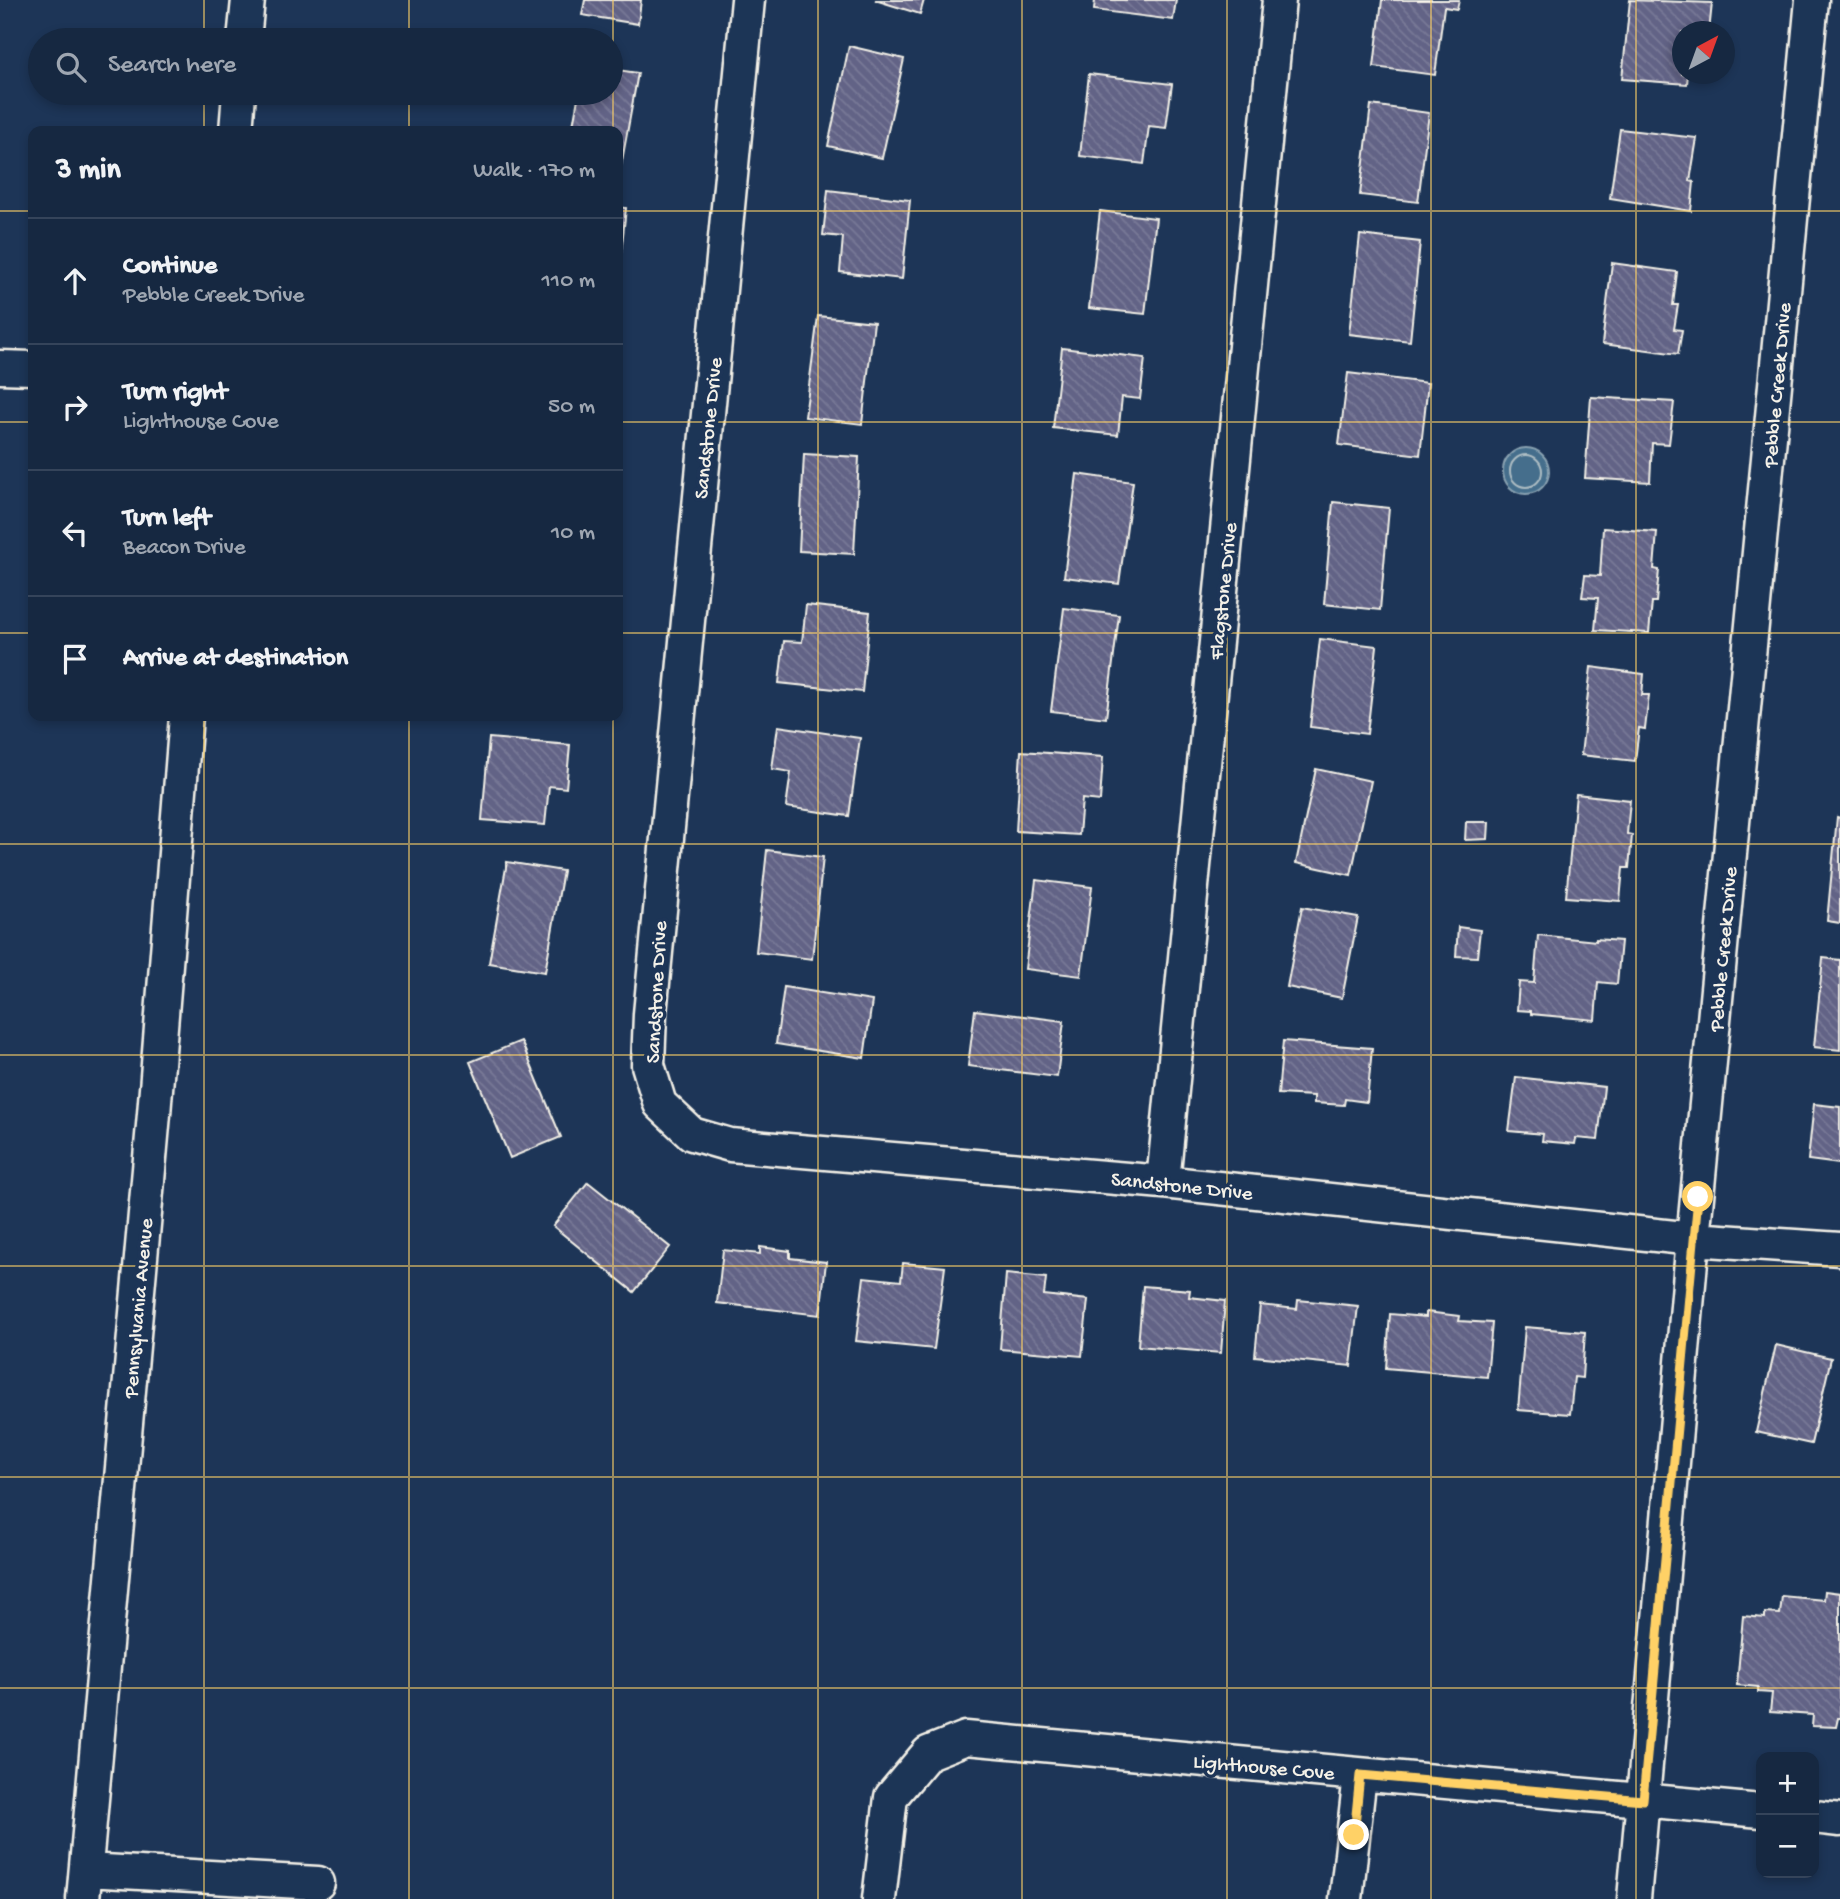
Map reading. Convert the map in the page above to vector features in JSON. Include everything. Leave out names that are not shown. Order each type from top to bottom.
[{"type":"street","points":[[245,28],[248,0]]},
{"type":"street","name":"Sandstone Drive","points":[[748,0],[650,1014],[648,1065],[660,1104],[692,1134],[730,1145],[1163,1182],[1693,1239],[1840,1249]]},
{"type":"street","name":"Flagstone Drive","points":[[1163,1182],[1279,0]]},
{"type":"street","name":"Pebble Creek Drive","points":[[1633,1899],[1693,1239],[1812,0]]},
{"type":"street","points":[[236,126],[238,105]]},
{"type":"street","points":[[0,367],[28,368]]},
{"type":"street","name":"Pennsylvania Avenue","points":[[85,1884],[155,1114],[186,721]]},
{"type":"street","name":"Lighthouse Cove","points":[[878,1899],[891,1797],[928,1753],[966,1738],[1756,1811]]},
{"type":"street","points":[[1346,1899],[1360,1775]]},
{"type":"street","points":[[1819,1818],[1840,1820]]},
{"type":"street","points":[[85,1884],[318,1883]]},
{"type":"water","points":[[1526,448],[1542,455],[1549,471],[1542,487],[1526,494],[1510,487],[1503,471],[1510,455]]},
{"type":"building","points":[[585,0],[641,0],[638,24],[582,15]]},
{"type":"building","points":[[875,0],[924,0],[920,14]]},
{"type":"building","points":[[1095,0],[1176,0],[1173,20],[1094,10]]},
{"type":"building","points":[[1382,0],[1459,0],[1457,9],[1444,7],[1435,75],[1374,67]]},
{"type":"building","points":[[1630,0],[1712,3],[1710,21],[1672,21],[1672,83],[1622,79]]},
{"type":"building","points":[[849,46],[904,59],[882,158],[828,146]]},
{"type":"building","points":[[623,71],[638,73],[623,156],[623,126],[573,126],[577,105],[623,105]]},
{"type":"building","points":[[1089,74],[1172,84],[1166,128],[1149,126],[1144,164],[1080,156]]},
{"type":"building","points":[[1371,105],[1429,113],[1418,202],[1360,195]]},
{"type":"building","points":[[1620,129],[1697,138],[1690,181],[1694,182],[1691,211],[1610,198]]},
{"type":"building","points":[[828,190],[910,200],[902,279],[840,272],[843,237],[823,235]]},
{"type":"building","points":[[623,208],[626,208],[623,235]]},
{"type":"building","points":[[1100,211],[1156,218],[1145,314],[1089,308]]},
{"type":"building","points":[[1360,235],[1420,242],[1410,341],[1349,334]]},
{"type":"building","points":[[1612,263],[1677,272],[1673,305],[1678,305],[1674,329],[1682,330],[1678,354],[1602,344]]},
{"type":"building","points":[[818,316],[874,322],[862,424],[805,417]]},
{"type":"building","points":[[1062,348],[1145,358],[1140,399],[1122,397],[1118,435],[1053,428]]},
{"type":"building","points":[[1348,373],[1428,383],[1420,455],[1339,445]]},
{"type":"building","points":[[1591,397],[1674,402],[1669,444],[1652,443],[1650,482],[1585,478]]},
{"type":"building","points":[[804,454],[859,457],[854,554],[799,551]]},
{"type":"building","points":[[1077,474],[1133,482],[1119,584],[1064,577]]},
{"type":"building","points":[[1333,502],[1389,508],[1380,610],[1324,604]]},
{"type":"building","points":[[1603,528],[1657,532],[1654,569],[1659,570],[1649,633],[1595,630],[1598,598],[1582,597],[1585,575],[1600,576]]},
{"type":"building","points":[[806,605],[870,612],[862,692],[779,683],[784,641],[802,642]]},
{"type":"building","points":[[1064,608],[1119,615],[1106,718],[1051,711]]},
{"type":"building","points":[[1320,639],[1377,646],[1367,734],[1310,727]]},
{"type":"building","points":[[1591,667],[1644,674],[1642,695],[1649,695],[1645,729],[1639,728],[1635,761],[1581,755]]},
{"type":"building","points":[[778,726],[860,738],[849,816],[786,807],[791,772],[772,769]]},
{"type":"building","points":[[489,738],[570,745],[566,788],[549,786],[545,825],[482,820]]},
{"type":"building","points":[[1021,751],[1103,757],[1100,801],[1082,799],[1079,835],[1016,831]]},
{"type":"building","points":[[1316,769],[1371,781],[1351,875],[1296,863]]},
{"type":"building","points":[[1576,794],[1630,800],[1627,834],[1632,835],[1629,868],[1623,868],[1620,901],[1566,897]]},
{"type":"building","points":[[1837,817],[1840,818],[1840,923],[1827,921]]},
{"type":"building","points":[[1466,822],[1489,822],[1488,839],[1465,840]]},
{"type":"building","points":[[767,850],[823,857],[812,959],[756,952]]},
{"type":"building","points":[[507,862],[563,871],[545,972],[489,963]]},
{"type":"building","points":[[1036,880],[1092,887],[1081,976],[1025,969]]},
{"type":"building","points":[[1302,907],[1358,917],[1342,998],[1287,987]]},
{"type":"building","points":[[1458,927],[1480,930],[1477,957],[1456,956]]},
{"type":"building","points":[[1538,935],[1621,941],[1617,984],[1598,982],[1595,1020],[1531,1014],[1531,1011],[1517,1010],[1519,982],[1534,983]]},
{"type":"building","points":[[1823,958],[1840,960],[1840,1050],[1814,1047]]},
{"type":"building","points":[[784,987],[872,1001],[864,1058],[776,1044]]},
{"type":"building","points":[[975,1010],[1064,1021],[1057,1077],[968,1066]]},
{"type":"building","points":[[521,1041],[561,1137],[510,1158],[470,1062]]},
{"type":"building","points":[[1283,1041],[1372,1048],[1367,1102],[1345,1099],[1344,1105],[1314,1103],[1314,1096],[1278,1094]]},
{"type":"building","points":[[1516,1077],[1604,1087],[1598,1140],[1576,1138],[1575,1144],[1542,1141],[1543,1134],[1509,1131]]},
{"type":"building","points":[[1814,1104],[1840,1107],[1840,1164],[1808,1160]]},
{"type":"building","points":[[588,1182],[670,1247],[634,1292],[553,1226]]},
{"type":"building","points":[[760,1247],[790,1251],[790,1258],[826,1262],[820,1315],[717,1303],[723,1250],[760,1254]]},
{"type":"building","points":[[903,1263],[945,1267],[934,1349],[856,1341],[864,1277],[901,1281]]},
{"type":"building","points":[[1006,1274],[1046,1278],[1044,1295],[1088,1300],[1082,1356],[1000,1349]]},
{"type":"building","points":[[1143,1286],[1190,1290],[1189,1297],[1225,1301],[1221,1353],[1138,1346]]},
{"type":"building","points":[[1298,1300],[1358,1306],[1351,1366],[1255,1356],[1260,1305],[1297,1309]]},
{"type":"building","points":[[1426,1312],[1460,1316],[1459,1321],[1492,1323],[1487,1377],[1386,1368],[1390,1314],[1426,1317]]},
{"type":"building","points":[[1525,1327],[1585,1332],[1582,1378],[1574,1377],[1570,1414],[1518,1410]]},
{"type":"building","points":[[1776,1345],[1831,1358],[1811,1444],[1756,1432]]},
{"type":"building","points":[[1825,1591],[1840,1593],[1840,1718],[1836,1727],[1812,1726],[1813,1715],[1770,1712],[1772,1693],[1758,1692],[1758,1687],[1737,1685],[1743,1616],[1765,1618],[1765,1613],[1780,1614],[1782,1596],[1824,1600]]},
{"type":"route","points":[[1354,1835],[1360,1775],[1643,1800],[1698,1197]]}]
